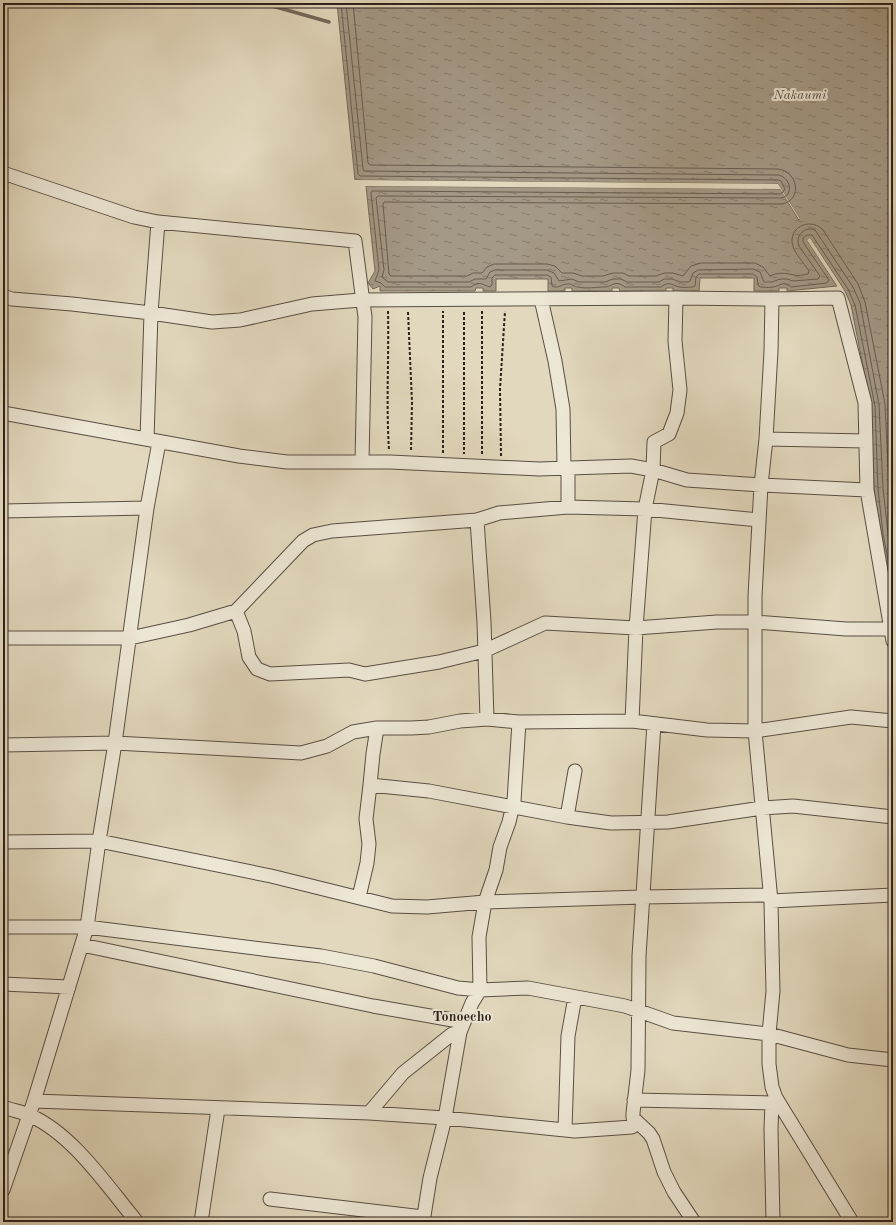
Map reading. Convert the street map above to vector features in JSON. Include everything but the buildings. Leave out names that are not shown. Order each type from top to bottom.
[{"type":"street","points":[[3,173],[134,217],[158,222],[355,241],[364,316],[362,461]]},
{"type":"street","points":[[3,1190],[30,1116],[87,927],[148,508],[153,441],[151,313],[158,222]]},
{"type":"street","points":[[3,296],[12,299],[151,313],[212,322],[240,320],[312,304],[408,298],[505,300],[838,298],[865,403],[867,490],[892,635],[846,629],[755,622],[717,622],[636,628],[545,623],[484,651],[439,662],[365,674],[349,670],[270,674],[257,670],[248,657],[244,631],[236,611]]},
{"type":"street","points":[[632,721],[636,628],[645,509],[653,470],[654,442],[668,434],[677,413],[680,390],[675,340],[676,298]]},
{"type":"street","points":[[541,299],[556,361],[563,409],[568,507]]},
{"type":"street","points":[[772,299],[771,351],[766,439],[761,485],[754,596],[755,731],[771,898],[773,991],[769,1034],[769,1064],[774,1101],[771,1136],[773,1222]]},
{"type":"street","points":[[3,413],[239,456],[287,462],[411,462],[539,469],[631,466],[653,470],[687,480],[867,490]]},
{"type":"street","points":[[766,439],[866,442]]},
{"type":"street","points":[[3,638],[130,638],[188,625],[236,611],[303,541],[313,535],[332,531],[477,520],[499,513],[568,507],[645,509],[759,520]]},
{"type":"street","points":[[3,511],[148,508]]},
{"type":"street","points":[[477,520],[487,719]]},
{"type":"street","points":[[3,745],[115,743],[301,753],[327,746],[353,732],[378,728],[423,728],[460,721],[487,719],[519,722],[632,721],[707,730],[755,731],[851,717],[893,721]]},
{"type":"street","points":[[270,1199],[423,1220],[430,1178],[445,1118],[462,1027],[472,1003],[480,990],[479,937],[485,902],[496,870],[500,847],[513,808],[519,722]]},
{"type":"street","points":[[654,724],[643,897],[638,1011],[638,1070],[633,1118],[649,1133],[653,1139],[657,1146],[664,1172],[674,1192],[694,1222]]},
{"type":"street","points":[[359,897],[367,863],[369,844],[366,819],[373,754],[378,728]]},
{"type":"street","points":[[567,817],[575,771]]},
{"type":"street","points":[[370,785],[429,791],[513,808],[611,823],[668,822],[762,808],[793,806],[893,817]]},
{"type":"street","points":[[3,842],[99,841],[271,876],[392,906],[427,907],[485,902],[643,897],[771,898],[893,895]]},
{"type":"street","points":[[3,927],[87,927],[321,956],[374,966],[458,988],[480,990],[528,988],[625,1006],[673,1023],[769,1034],[848,1055],[893,1060]]},
{"type":"street","points":[[82,945],[373,1006],[462,1027]]},
{"type":"street","points":[[3,984],[69,987]]},
{"type":"street","points":[[565,1130],[568,1036],[575,997]]},
{"type":"street","points":[[369,1113],[403,1073],[462,1027]]},
{"type":"street","points":[[634,1100],[774,1101]]},
{"type":"street","points":[[34,1101],[218,1109],[369,1113],[445,1118],[575,1132],[632,1127],[637,1123]]},
{"type":"street","points":[[774,1101],[852,1222]]},
{"type":"street","points":[[3,1107],[30,1116],[52,1129],[78,1150],[137,1222]]},
{"type":"street","points":[[201,1222],[218,1109]]},
{"type":"path","points":[[408,298],[412,402],[411,462]]},
{"type":"path","points":[[388,299],[389,347],[387,421],[390,462]]},
{"type":"path","points":[[442,464],[443,299]]},
{"type":"path","points":[[463,299],[464,465]]},
{"type":"path","points":[[482,299],[482,466]]},
{"type":"path","points":[[502,467],[500,389],[505,300]]},
{"type":"water","name":"Nakaumi","points":[[337,3],[893,3],[893,606],[879,535],[874,489],[871,407],[851,305],[845,291],[810,238],[807,240],[837,286],[787,291],[787,288],[779,288],[779,291],[754,291],[754,278],[700,278],[699,291],[673,291],[673,288],[666,288],[666,291],[620,291],[619,288],[612,288],[612,291],[572,291],[572,288],[565,288],[565,291],[548,291],[548,279],[496,279],[496,291],[483,291],[483,288],[476,288],[475,291],[380,291],[380,286],[373,289],[368,283],[375,271],[366,186],[780,189],[799,220],[800,219],[778,184],[355,180]]},
{"type":"pier","points":[[355,180],[778,184],[800,219],[780,189],[364,186],[366,184],[778,187],[777,186],[355,182]]},
{"type":"pier","points":[[810,238],[844,291],[839,288],[807,240]]},
{"type":"waterway","points":[[262,3],[329,22]]},
{"type":"district","name":"Tonoecho","points":[[462,1017]]}]
